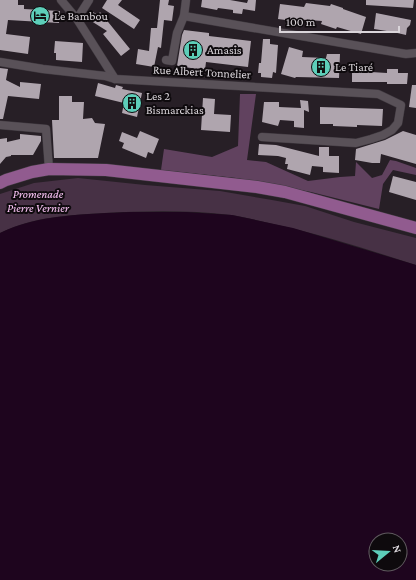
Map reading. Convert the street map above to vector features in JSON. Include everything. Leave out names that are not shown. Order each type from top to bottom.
[{"type":"main road","points":[[0,183],[32,172],[49,169],[106,170],[257,187],[285,192],[416,228]]},
{"type":"street","points":[[61,0],[77,19],[115,79]]},
{"type":"street","points":[[77,19],[88,0]]},
{"type":"street","points":[[166,60],[172,61],[177,33],[184,16],[186,0]]},
{"type":"street","points":[[184,16],[406,54],[416,54]]},
{"type":"street","name":"Rue Albert Tonnelier","points":[[0,62],[43,69],[106,76],[115,79],[378,94],[401,105],[398,123],[392,130],[383,135],[356,143],[262,137]]},
{"type":"street","points":[[0,126],[46,129],[49,169]]},
{"type":"green space","name":"Promenade Pierre Vernier","points":[[78,178],[220,191],[305,206],[354,222],[416,238],[416,265],[291,228],[242,217],[215,213],[152,211],[78,215],[25,223],[0,233],[0,194],[34,183]]},
{"type":"shaded area","points":[[240,94],[256,94],[247,160],[266,162],[308,181],[355,176],[356,162],[372,178],[382,175],[390,160],[416,168],[416,175],[393,170],[383,184],[379,209],[311,192],[236,178],[161,170],[164,149],[212,157],[238,146]]},
{"type":"shaded area","points":[[131,212],[186,212],[232,215],[293,228],[416,265],[416,580],[0,580],[0,233],[31,222],[64,216]]},
{"type":"building","points":[[0,0],[18,0],[18,5],[24,5],[24,9],[60,11],[59,23],[8,20],[6,34],[30,37],[28,54],[0,50]]},
{"type":"building","points":[[107,0],[122,0],[118,5],[140,20],[134,29],[102,8]]},
{"type":"building","points":[[160,0],[169,0],[168,5],[174,6],[172,21],[164,20],[161,48],[158,47],[154,67],[136,64],[138,49],[149,51],[151,28],[157,28]]},
{"type":"building","points":[[202,0],[230,0],[247,3],[248,0],[256,0],[255,11],[243,9],[242,14],[233,13],[233,10],[218,8],[217,10],[201,7]]},
{"type":"building","points":[[366,0],[414,0],[413,8],[366,5]]},
{"type":"building","points":[[306,3],[330,6],[331,4],[366,17],[361,34],[337,27],[336,29],[321,24],[322,21],[293,19],[293,21],[278,19],[280,4],[304,7]]},
{"type":"building","points":[[93,12],[98,15],[100,12],[130,49],[121,56],[103,34],[107,31],[88,19]]},
{"type":"building","points":[[376,13],[411,20],[410,25],[407,28],[406,35],[374,29]]},
{"type":"building","points":[[184,30],[209,33],[209,36],[251,41],[248,67],[206,62],[205,70],[177,66]]},
{"type":"building","points":[[263,39],[270,39],[270,44],[278,45],[276,73],[273,72],[272,78],[261,77],[261,73],[258,73],[259,63],[261,63]]},
{"type":"building","points":[[55,41],[83,43],[82,62],[56,60],[56,53],[54,53]]},
{"type":"building","points":[[289,47],[303,51],[302,57],[326,58],[327,54],[340,54],[339,78],[295,78],[281,74]]},
{"type":"building","points":[[352,67],[371,67],[371,72],[387,73],[387,69],[398,69],[398,73],[408,73],[407,84],[387,84],[387,82],[352,82]]},
{"type":"building","points":[[0,68],[8,69],[6,80],[20,87],[20,82],[41,84],[39,99],[8,96],[3,119],[0,119]]},
{"type":"building","points":[[98,83],[115,88],[116,85],[123,87],[122,89],[142,93],[137,117],[122,113],[124,103],[95,96]]},
{"type":"building","points":[[412,85],[416,85],[416,108],[409,107]]},
{"type":"building","points":[[59,96],[72,96],[72,102],[84,102],[83,119],[92,118],[95,123],[105,124],[98,158],[54,158],[52,120],[59,120]]},
{"type":"building","points":[[203,98],[215,99],[214,114],[231,115],[230,132],[201,130]]},
{"type":"building","points":[[300,100],[308,101],[309,112],[304,110],[304,128],[294,127],[294,121],[280,120],[278,126],[262,122],[264,102],[279,102],[279,107],[301,108]]},
{"type":"building","points":[[320,107],[383,109],[382,126],[357,125],[357,127],[320,124]]},
{"type":"building","points":[[140,131],[159,139],[153,154],[148,152],[146,158],[122,148],[124,143],[119,141],[122,132],[137,138]]},
{"type":"building","points":[[403,131],[416,135],[416,164],[381,154],[380,163],[355,160],[356,149],[385,140]]},
{"type":"building","points":[[20,134],[41,136],[41,141],[33,155],[11,155],[6,157],[0,164],[0,139],[7,138],[7,142],[20,139]]},
{"type":"building","points":[[259,144],[276,145],[319,156],[319,147],[329,147],[329,156],[339,156],[339,173],[323,172],[323,167],[312,166],[310,175],[287,169],[288,164],[285,164],[286,158],[258,155]]},
{"type":"building","points":[[393,176],[416,182],[416,200],[389,192]]},
{"type":"place","name":"Le Bambou","points":[[40,16]]},
{"type":"place","name":"Amasis","points":[[193,50]]},
{"type":"place","name":"Le Tiaré","points":[[321,67]]},
{"type":"place","name":"Les 2 Bismarckias","points":[[132,103]]}]
